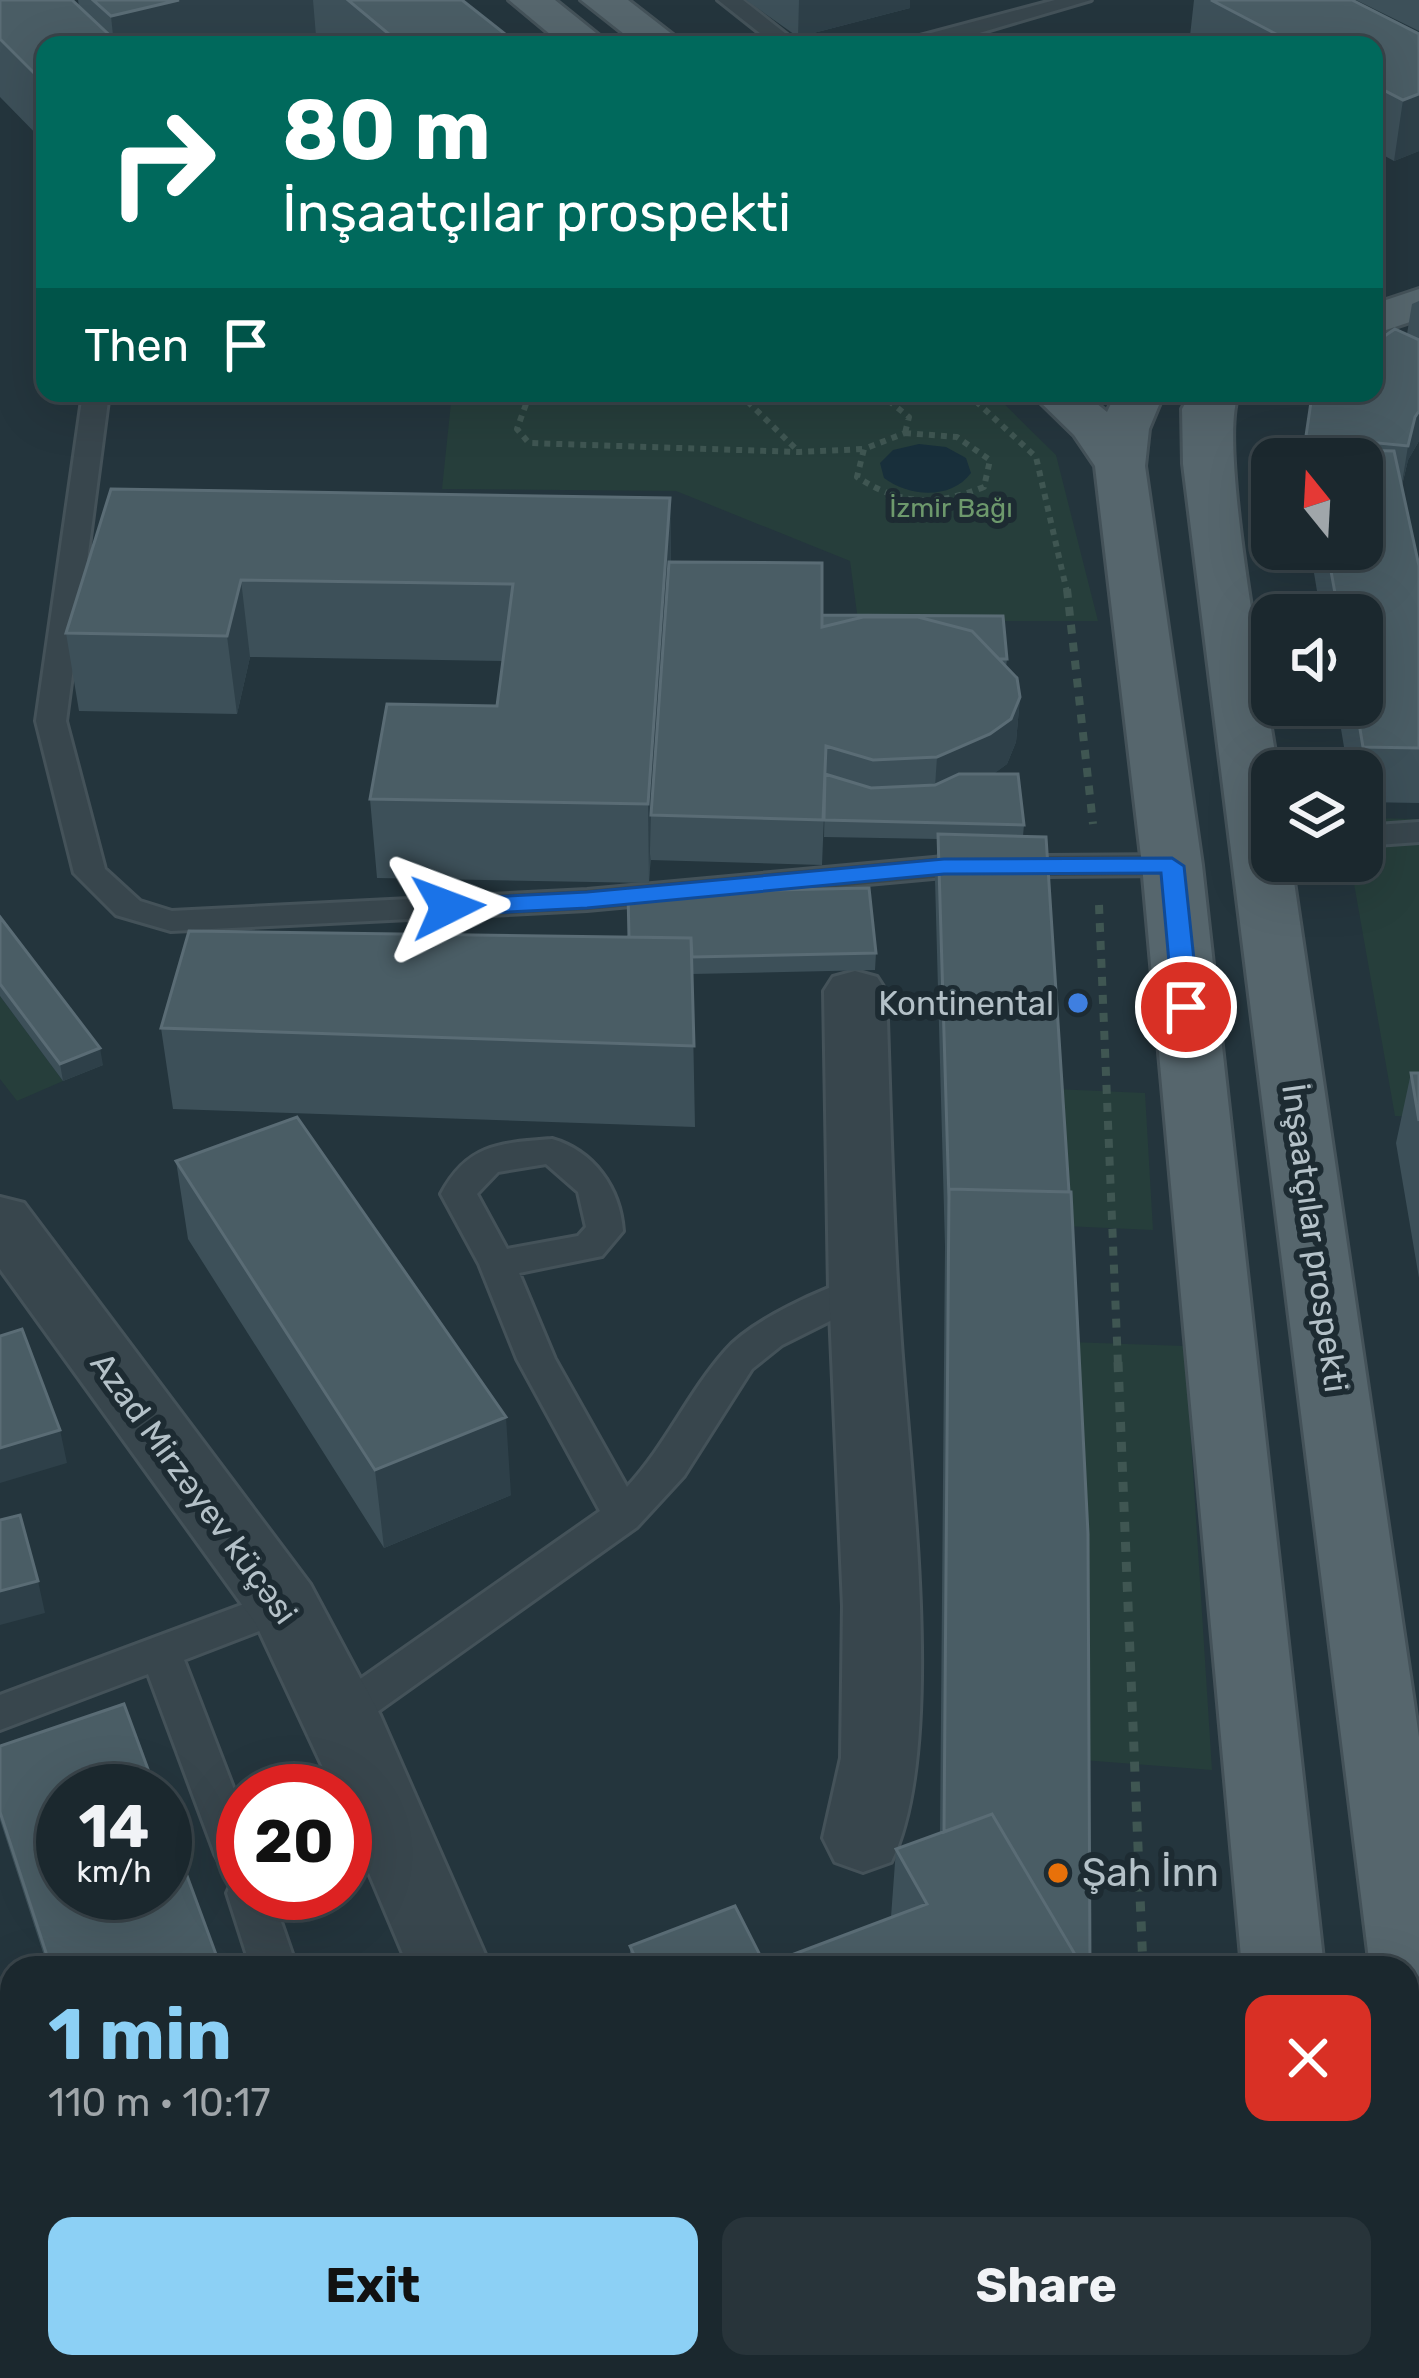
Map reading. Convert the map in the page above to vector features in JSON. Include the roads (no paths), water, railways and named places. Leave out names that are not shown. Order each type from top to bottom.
[{"type":"main road","points":[[529,0],[578,36]]},
{"type":"main road","points":[[601,0],[652,36]]},
{"type":"main road","points":[[1383,284],[1419,270]]},
{"type":"main road","points":[[1383,317],[1419,303]]},
{"type":"main road","points":[[1065,402],[1092,425],[1120,466]]},
{"type":"main road","points":[[1134,402],[1120,466],[1172,866],[1282,1956]]},
{"type":"main road","points":[[1163,402],[1192,433],[1208,464]]},
{"type":"main road","name":"İnşaatçılar prospekti","points":[[1210,402],[1208,464],[1253,750]]},
{"type":"main road","name":"İnşaatçılar prospekti","points":[[1273,882],[1411,1956]]},
{"type":"street","points":[[855,991],[863,1289],[880,1628],[880,1758],[862,1838]]},
{"type":"street","name":"Azad Mirzəyev küçəsi","points":[[0,1220],[284,1605],[341,1715],[351,1764]]},
{"type":"street","name":"Azad Mirzəyev küçəsi","points":[[372,1832],[443,1956]]},
{"type":"lane","points":[[729,0],[777,36]]},
{"type":"lane","points":[[946,36],[1080,0]]},
{"type":"lane","points":[[95,402],[51,721],[90,873],[128,908],[171,921],[587,900],[944,867],[1172,866]]},
{"type":"lane","points":[[1383,835],[1419,832]]},
{"type":"lane","points":[[497,1264],[536,1359],[623,1516]]},
{"type":"lane","points":[[341,1715],[623,1516],[670,1466],[739,1359],[769,1335],[863,1289]]},
{"type":"lane","points":[[0,1714],[284,1605]]},
{"type":"lane","points":[[161,1652],[216,1797]]},
{"type":"lane","points":[[259,1920],[270,1956]]},
{"type":"water","points":[[919,444],[946,447],[966,458],[971,473],[952,488],[929,493],[905,489],[884,478],[880,463],[893,450]]},
{"type":"place","name":"Kontinental","points":[[1078,1003]]},
{"type":"place","name":"Şah İnn","points":[[1058,1873]]},
{"type":"park label","name":"İzmir Bağı","points":[[951,508]]}]
